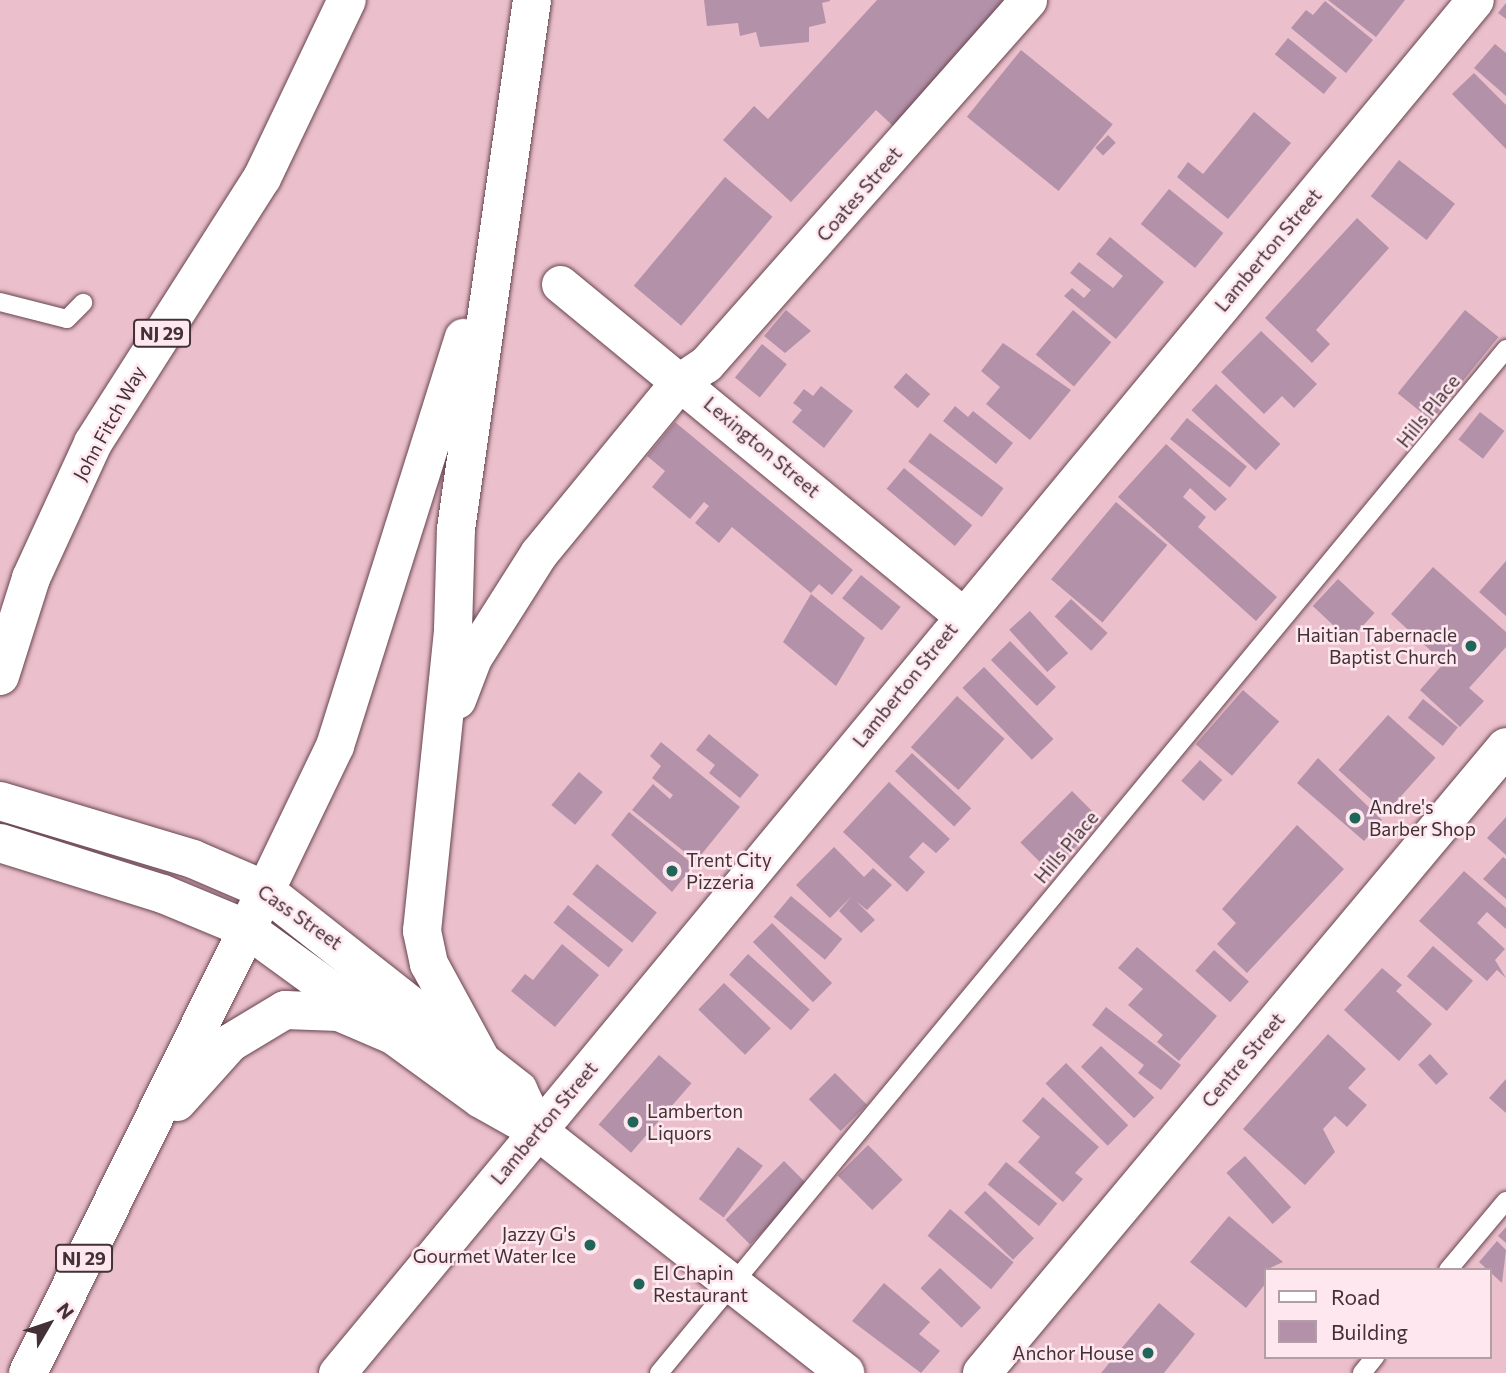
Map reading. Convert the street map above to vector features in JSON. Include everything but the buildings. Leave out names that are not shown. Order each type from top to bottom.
[{"type":"main road","name":"John Fitch Way","points":[[0,677],[31,578],[93,443],[262,178],[347,0]]},
{"type":"main road","name":"NJ 29","points":[[28,1373],[335,746],[387,597],[505,204],[532,0]]},
{"type":"main road","points":[[479,1056],[429,964],[422,931],[456,529],[505,204]]},
{"type":"main road","points":[[439,745],[473,658],[539,554],[682,380]]},
{"type":"main road","points":[[0,634],[31,578]]},
{"type":"main road","name":"Centre Street","points":[[982,1373],[1506,747]]},
{"type":"main road","name":"Cass Street","points":[[0,801],[193,859],[263,889],[479,1056],[518,1090],[538,1131]]},
{"type":"main road","name":"Cass Street","points":[[0,843],[163,894],[247,929],[395,1036],[538,1131],[845,1373]]},
{"type":"main road","points":[[141,1144],[230,1043],[285,1010],[339,1012],[395,1036]]},
{"type":"street","name":"Coates Street","points":[[682,380],[706,364],[1028,0]]},
{"type":"street","name":"Lamberton Street","points":[[337,1373],[962,615],[1475,0]]},
{"type":"street","name":"Lexington Street","points":[[560,284],[682,380],[962,615]]},
{"type":"lane","points":[[0,302],[67,319],[83,303]]},
{"type":"lane","name":"Hills Place","points":[[659,1373],[735,1286],[1506,349]]},
{"type":"lane","points":[[1450,1268],[1506,1201]]},
{"type":"lane","points":[[1362,1373],[1373,1359]]},
{"type":"place","name":"Haitian Tabernacle Baptist Church","points":[[1471,646]]},
{"type":"place","name":"Andre's Barber Shop","points":[[1355,818]]},
{"type":"place","name":"Trent City Pizzeria","points":[[672,871]]},
{"type":"place","name":"Lamberton Liquors","points":[[633,1122]]},
{"type":"place","name":"Jazzy G's Gourmet Water Ice","points":[[590,1245]]},
{"type":"place","name":"El Chapin Restaurant","points":[[639,1284]]},
{"type":"place","name":"Anchor House","points":[[1148,1353]]}]
